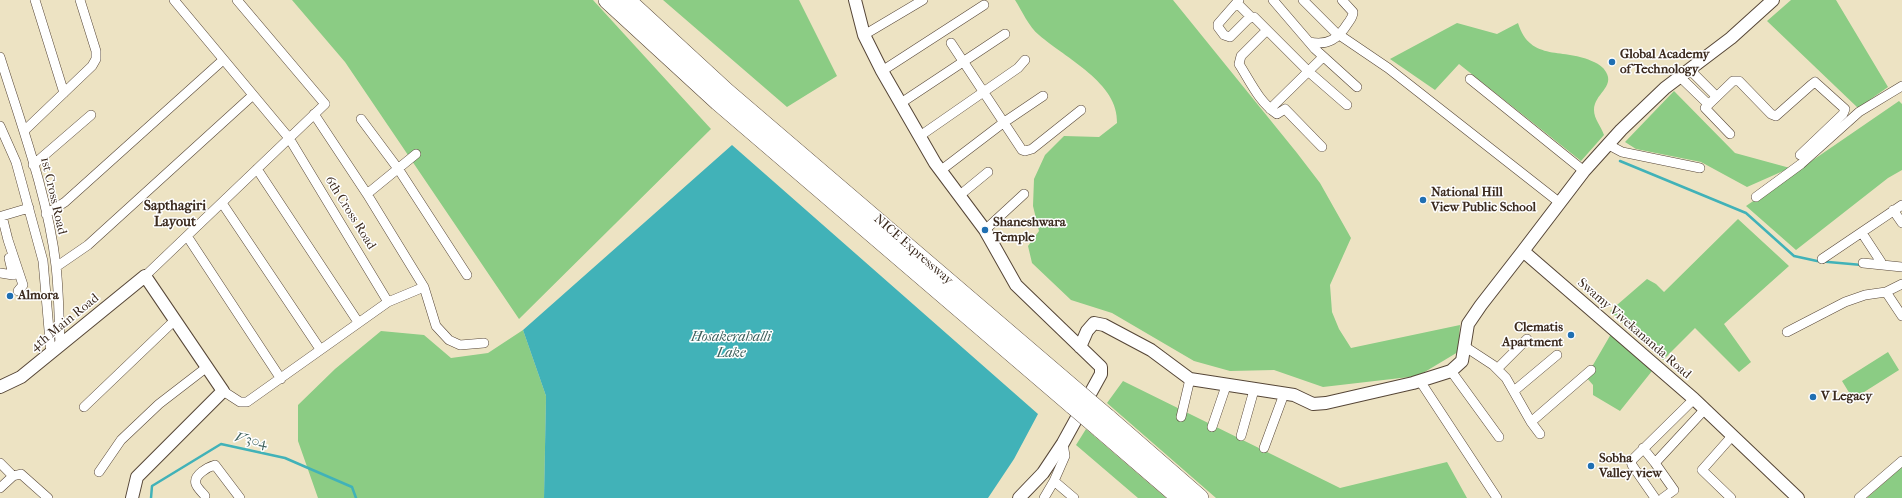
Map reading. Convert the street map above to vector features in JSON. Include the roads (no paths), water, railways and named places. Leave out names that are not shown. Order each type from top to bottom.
[{"type":"highway","name":"NICE Expressway","points":[[607,0],[718,102],[1076,400],[1200,498]]},
{"type":"highway","name":"NICE Expressway","points":[[627,0],[728,92],[1076,400]]},
{"type":"highway","name":"NICE Expressway","points":[[1104,423],[1180,498]]},
{"type":"street","points":[[35,0],[64,93]]},
{"type":"street","points":[[24,131],[92,66],[96,59],[96,51],[80,0]]},
{"type":"street","name":"6th Cross Road","points":[[174,0],[222,60],[289,138],[388,302]]},
{"type":"street","points":[[237,0],[325,104],[145,276],[223,391],[240,402],[247,402],[388,302],[424,287]]},
{"type":"street","points":[[856,0],[864,35],[882,71],[940,170],[985,230],[1016,285],[1055,325],[1101,367],[1101,374],[1063,443],[1043,473],[1019,498]]},
{"type":"street","points":[[864,35],[923,0]]},
{"type":"street","points":[[1273,0],[1323,57],[1357,87]]},
{"type":"street","points":[[1303,0],[1341,35],[1388,68],[1560,203]]},
{"type":"street","points":[[1309,42],[1320,45],[1341,35],[1353,17],[1353,12],[1342,0]]},
{"type":"street","points":[[1080,347],[1086,331],[1094,323],[1104,325],[1151,350],[1190,380],[1294,395],[1313,404],[1326,404],[1420,381],[1451,371],[1462,361],[1468,324],[1481,305],[1584,171],[1607,144],[1665,88],[1731,38],[1773,0]]},
{"type":"street","points":[[1251,16],[1230,37],[1224,36],[1218,27],[1218,24],[1238,1],[1251,16],[1254,17],[1309,72],[1346,105]]},
{"type":"street","points":[[882,71],[984,5]]},
{"type":"street","points":[[1267,30],[1241,56],[1239,64],[1262,101],[1277,114],[1285,109],[1322,147]]},
{"type":"street","points":[[900,103],[1004,34]]},
{"type":"street","points":[[951,43],[1022,150],[1029,151],[1081,110]]},
{"type":"street","name":"1st Cross Road","points":[[0,57],[24,131],[46,214],[56,267],[56,349]]},
{"type":"street","points":[[1270,109],[1323,57]]},
{"type":"street","points":[[46,214],[65,202],[222,60]]},
{"type":"street","points":[[920,136],[1018,68],[1025,60]]},
{"type":"street","points":[[1684,73],[1716,96]]},
{"type":"street","points":[[1684,73],[1708,104]]},
{"type":"street","points":[[1470,79],[1584,171]]},
{"type":"street","points":[[1730,134],[1705,110],[1708,104],[1733,81],[1737,80],[1771,114],[1776,116],[1811,84],[1816,82],[1845,109],[1843,114],[1800,155]]},
{"type":"street","points":[[1756,197],[1801,164],[1859,112],[1902,86]]},
{"type":"street","points":[[56,267],[88,245],[253,95]]},
{"type":"street","points":[[940,170],[1003,123],[1043,96]]},
{"type":"street","points":[[314,114],[367,194],[424,287],[436,326],[449,340],[460,345],[484,343]]},
{"type":"street","points":[[33,165],[91,115]]},
{"type":"street","points":[[361,119],[399,170],[466,275]]},
{"type":"street","points":[[0,126],[16,162],[43,261],[56,349]]},
{"type":"street","points":[[1607,144],[1622,152],[1700,168]]},
{"type":"street","points":[[367,194],[399,170],[416,154]]},
{"type":"street","points":[[257,169],[358,322]]},
{"type":"street","points":[[960,195],[988,172]]},
{"type":"street","points":[[985,230],[1024,194]]},
{"type":"street","points":[[222,203],[320,349]]},
{"type":"street","points":[[1822,259],[1902,205]]},
{"type":"street","points":[[18,291],[23,285],[2,216],[29,208]]},
{"type":"street","points":[[1893,210],[1902,223]]},
{"type":"street","points":[[0,224],[13,275],[0,273]]},
{"type":"street","points":[[1862,233],[1881,262]]},
{"type":"street","points":[[187,236],[281,379]]},
{"type":"street","name":"Swamy Vivekananda Road","points":[[1523,251],[1694,399],[1798,498]]},
{"type":"street","points":[[1863,263],[1902,267]]},
{"type":"street","name":"4th Main Road","points":[[0,387],[21,377],[145,276]]},
{"type":"street","points":[[1787,332],[1845,302],[1865,295],[1886,292],[1902,284]]},
{"type":"street","points":[[1886,292],[1902,316]]},
{"type":"street","points":[[84,407],[175,320]]},
{"type":"street","points":[[1497,369],[1527,339]]},
{"type":"street","points":[[1464,346],[1497,369],[1506,378],[1531,422],[1540,434]]},
{"type":"street","points":[[1514,391],[1557,354]]},
{"type":"street","points":[[99,472],[121,440],[159,404],[207,367]]},
{"type":"street","points":[[1531,422],[1591,370]]},
{"type":"street","points":[[1451,371],[1499,437]]},
{"type":"street","points":[[1181,417],[1190,380]]},
{"type":"street","points":[[1420,381],[1497,498]]},
{"type":"street","points":[[1212,427],[1226,386]]},
{"type":"street","points":[[1241,436],[1254,390]]},
{"type":"street","points":[[132,498],[137,477],[223,391]]},
{"type":"street","points":[[1264,448],[1284,394]]},
{"type":"street","points":[[1655,498],[1631,461],[1633,457],[1694,399]]},
{"type":"street","points":[[1655,464],[1704,409]]},
{"type":"street","points":[[1675,418],[1686,428]]},
{"type":"street","points":[[1732,498],[1702,470],[1733,436]]},
{"type":"street","points":[[1044,498],[1054,481],[1065,456],[1063,443]]},
{"type":"street","points":[[1643,448],[1674,490],[1663,498]]},
{"type":"street","points":[[1860,498],[1902,461]]},
{"type":"street","points":[[0,462],[13,476]]},
{"type":"street","points":[[206,496],[196,484],[195,480],[196,477],[209,466],[215,465],[240,498]]},
{"type":"street","points":[[0,488],[13,476],[21,474],[48,498]]},
{"type":"street","points":[[1054,481],[1074,498]]},
{"type":"water","name":"Hosakerahalli Lake","points":[[732,145],[1038,414],[1014,459],[988,498],[544,498],[546,396],[523,330]]},
{"type":"waterway","points":[[1620,161],[1746,213],[1794,256],[1817,261],[1862,265]]},
{"type":"waterway","name":"V304","points":[[151,498],[152,486],[221,444],[285,458],[352,487],[356,498]]},
{"type":"place","name":"Global Academy of Technology","points":[[1612,62]]},
{"type":"place","name":"National Hill View Public School","points":[[1423,200]]},
{"type":"place","name":"Shaneshwara Temple","points":[[985,230]]},
{"type":"place","name":"Almora","points":[[10,296]]},
{"type":"place","name":"Clematis Apartment","points":[[1571,335]]},
{"type":"place","name":"V Legacy","points":[[1813,397]]},
{"type":"place","name":"Sobha Valley view","points":[[1591,466]]},
{"type":"district","name":"Sapthagiri Layout","points":[[175,216]]}]
